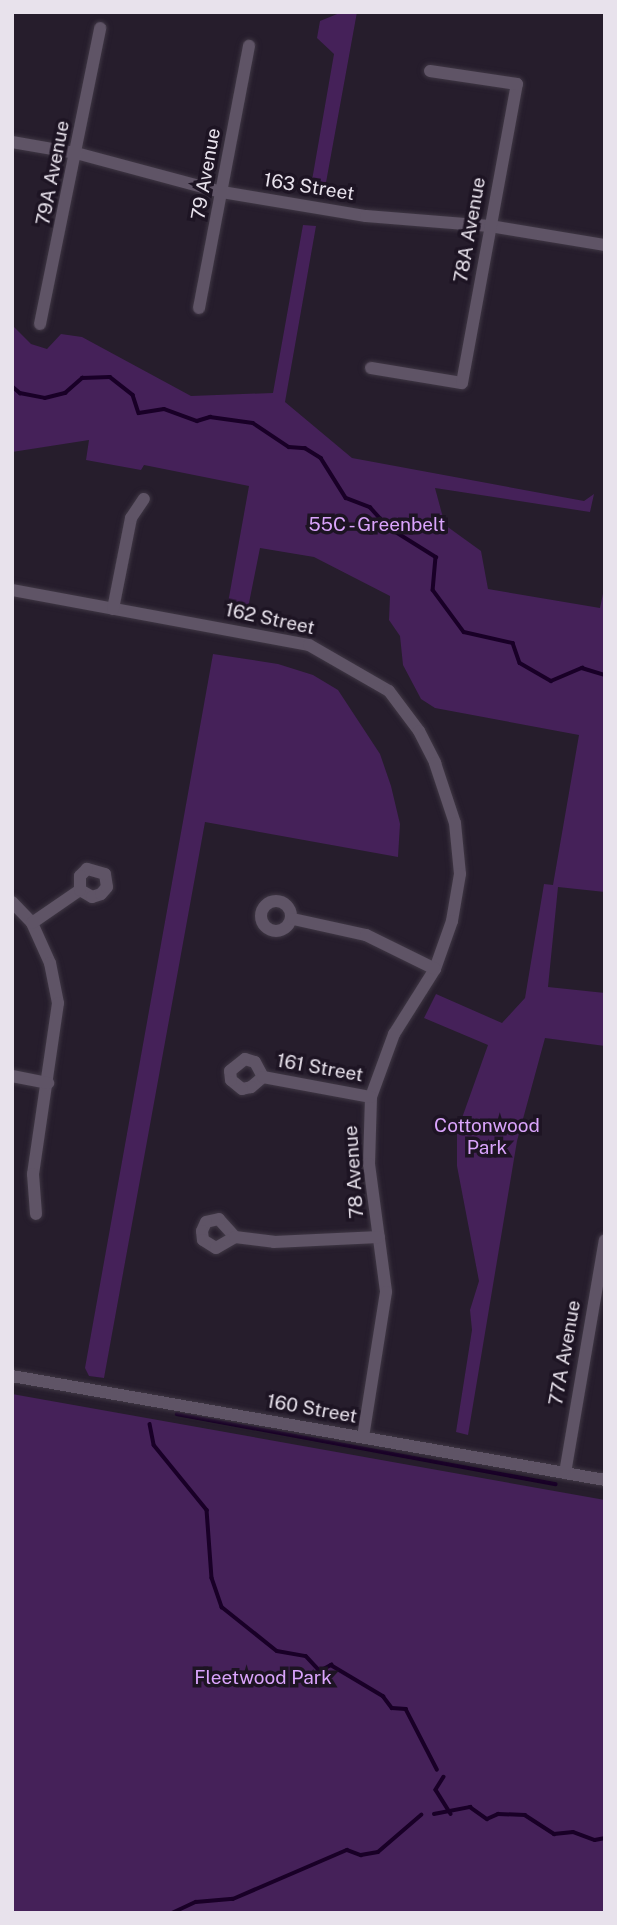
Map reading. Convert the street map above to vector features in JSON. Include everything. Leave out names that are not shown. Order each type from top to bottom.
[{"type":"street","name":"79A Avenue","points":[[40,324],[100,28]]},
{"type":"street","name":"79 Avenue","points":[[199,308],[249,46]]},
{"type":"street","name":"78A Avenue","points":[[371,368],[462,383],[517,84],[430,71]]},
{"type":"street","name":"163 Street","points":[[12,142],[76,153],[222,192],[366,216],[490,226],[605,245]]},
{"type":"street","points":[[113,609],[131,518],[144,499]]},
{"type":"street","name":"162 Street","points":[[12,590],[292,640],[353,667],[388,691],[404,710],[419,731],[447,797]]},
{"type":"street","name":"78 Avenue","points":[[363,1437],[385,1310],[368,1143],[371,1097],[394,1034],[436,969],[452,921],[460,874],[455,823],[447,797]]},
{"type":"street","points":[[32,923],[80,890]]},
{"type":"street","points":[[12,902],[32,923],[50,963],[58,1003],[33,1174],[36,1214]]},
{"type":"street","points":[[293,919],[366,935],[436,969]]},
{"type":"street","points":[[12,1076],[48,1083]]},
{"type":"street","name":"161 Street","points":[[263,1077],[371,1097]]},
{"type":"street","points":[[235,1237],[274,1242],[379,1237]]},
{"type":"street","name":"77A Avenue","points":[[565,1473],[605,1240]]},
{"type":"street","name":"160 Street","points":[[12,1376],[605,1480]]},
{"type":"green space","points":[[342,12],[357,12],[325,188],[311,186],[334,54],[317,38],[320,21]]},
{"type":"green space","name":"55C - Greenbelt","points":[[303,225],[316,226],[285,402],[352,458],[584,501],[594,494],[590,512],[435,488],[445,525],[481,551],[488,589],[600,608],[605,584],[605,892],[558,887],[548,987],[605,993],[605,1046],[545,1038],[517,1141],[468,1435],[456,1432],[472,1330],[470,1310],[479,1281],[457,1166],[457,1132],[488,1045],[424,1018],[436,994],[502,1023],[525,998],[544,884],[553,885],[579,735],[435,708],[421,699],[403,665],[400,636],[389,620],[390,596],[314,557],[260,548],[246,618],[226,614],[249,486],[144,465],[141,470],[86,460],[89,440],[12,452],[12,325],[31,344],[47,349],[61,334],[82,337],[191,396],[273,393]]},
{"type":"green space","points":[[213,654],[278,664],[313,675],[338,690],[380,754],[400,824],[398,857],[205,822],[104,1378],[89,1376],[85,1368]]},
{"type":"green space","name":"Fleetwood Park","points":[[12,1394],[605,1500],[605,1913],[12,1913]]},
{"type":"waterway","points":[[12,386],[20,393],[45,398],[65,393],[82,378],[110,377],[133,395],[139,413],[164,409],[197,421],[210,417],[253,423],[289,447],[305,448],[321,458],[346,498],[370,507],[388,527],[436,557],[433,590],[464,632],[513,643],[520,663],[551,681],[582,668],[605,675]]},
{"type":"waterway","points":[[177,1414],[556,1484]]},
{"type":"waterway","points":[[150,1424],[154,1445],[207,1510],[212,1578],[222,1607],[277,1651],[306,1656],[320,1671],[331,1665],[383,1696],[392,1708],[406,1709],[437,1769]]},
{"type":"waterway","points":[[444,1777],[436,1790],[451,1814]]},
{"type":"waterway","points":[[434,1814],[470,1807],[487,1819],[498,1814],[525,1815],[554,1834],[573,1832],[595,1840],[605,1838]]},
{"type":"waterway","points":[[172,1913],[196,1902],[233,1899],[347,1850],[361,1855],[378,1852],[421,1815]]},
{"type":"park label","name":"Cottonwood Park","points":[[487,1137]]}]
